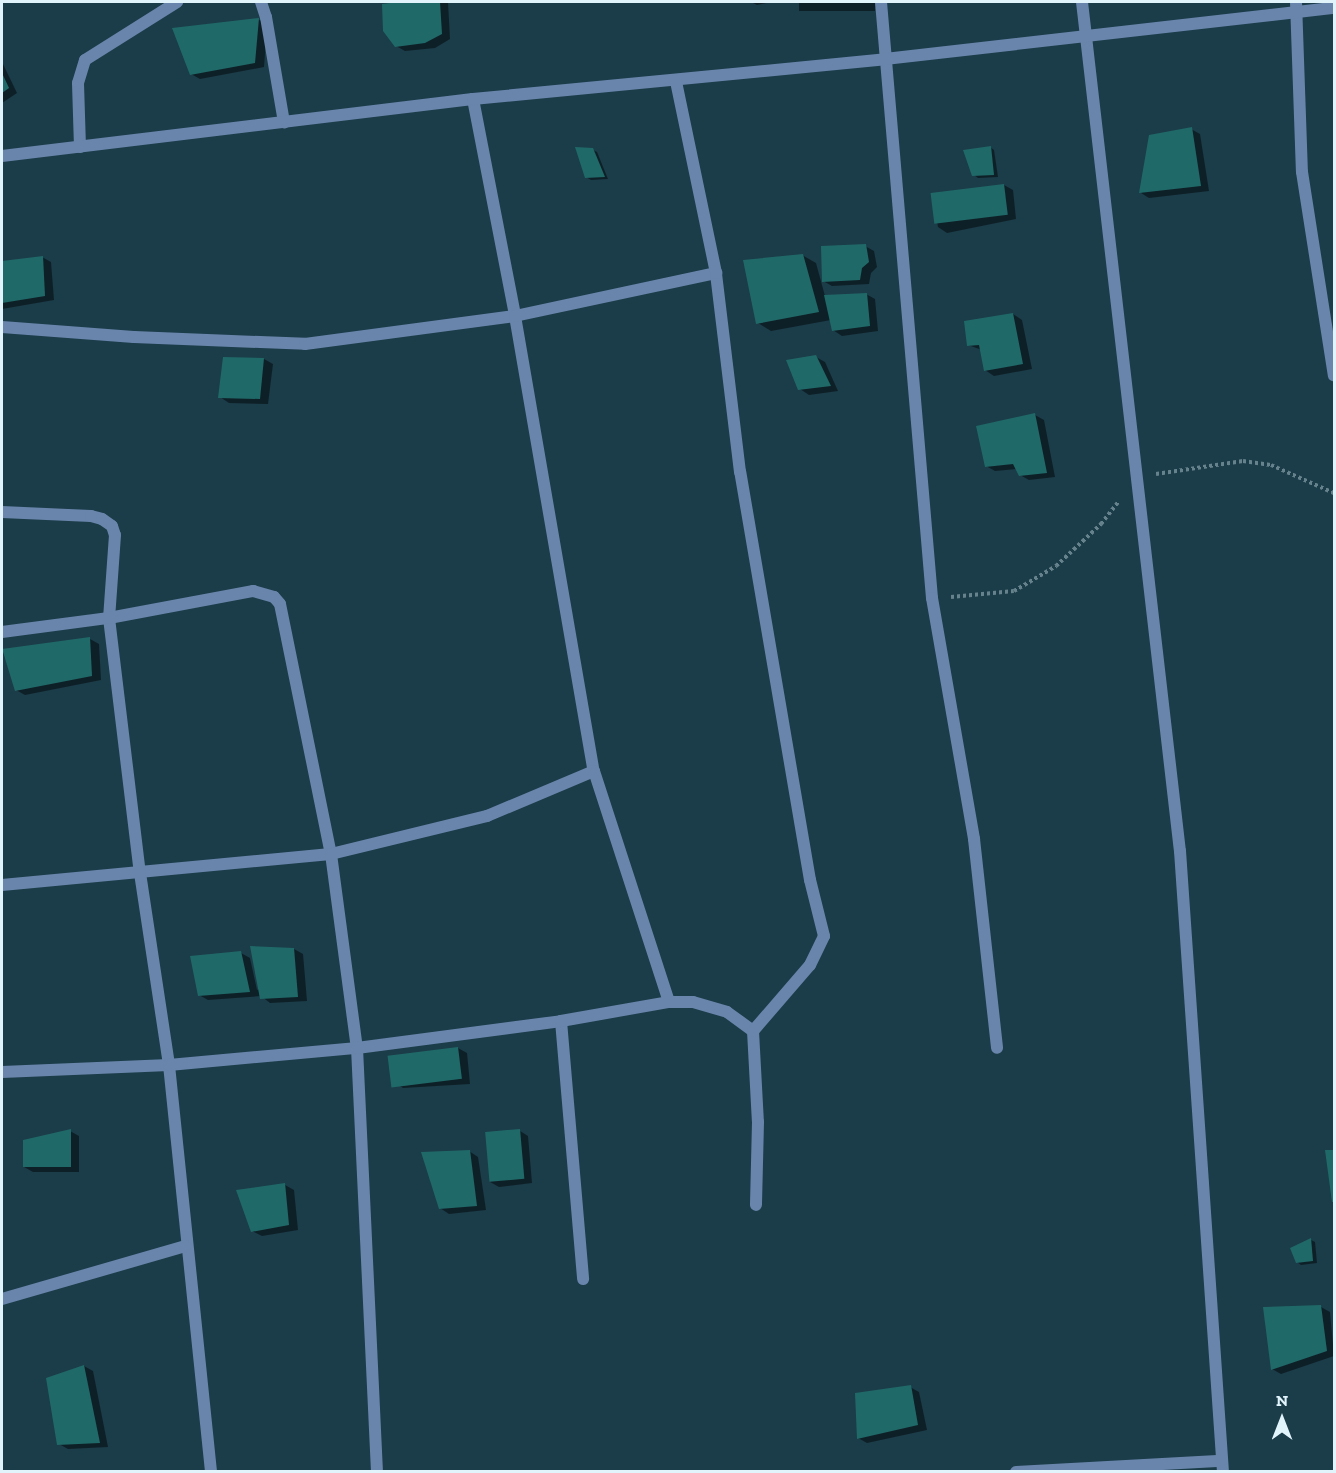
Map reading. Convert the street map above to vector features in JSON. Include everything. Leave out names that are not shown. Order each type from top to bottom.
[{"type":"street","points":[[80,147],[78,83],[85,60],[177,2]]},
{"type":"street","points":[[261,2],[266,16],[284,122]]},
{"type":"street","points":[[881,2],[932,598],[974,839],[997,1048]]},
{"type":"street","points":[[1024,1471],[1223,1466],[1180,851],[1082,2]]},
{"type":"street","points":[[2,156],[473,99],[676,81],[1086,37],[1296,7],[1335,8]]},
{"type":"street","points":[[1296,7],[1302,172],[1335,376]]},
{"type":"street","points":[[676,81],[716,273],[740,472],[810,880],[824,936],[810,965],[753,1032],[758,1122],[756,1205]]},
{"type":"street","points":[[473,99],[515,316],[594,771],[669,1002]]},
{"type":"street","points":[[2,327],[134,337],[305,344],[515,316],[716,273]]},
{"type":"street","points":[[2,512],[91,516],[102,519],[112,526],[115,546],[109,618],[140,873],[169,1065],[211,1472]]},
{"type":"street","points":[[2,632],[109,618],[253,591],[274,597],[282,615],[331,854],[357,1048],[377,1472]]},
{"type":"street","points":[[2,885],[331,854],[487,816],[594,771]]},
{"type":"street","points":[[2,1072],[169,1065],[357,1048],[561,1021],[669,1002],[693,1002],[727,1012],[753,1032]]},
{"type":"street","points":[[561,1021],[583,1279]]},
{"type":"street","points":[[2,1299],[186,1246]]},
{"type":"path","points":[[932,598],[1014,591],[1056,566],[1101,524],[1138,477],[1243,462],[1271,465],[1335,493]]},
{"type":"building","points":[[440,2],[442,34],[425,43],[395,47],[383,31],[382,4]]},
{"type":"building","points":[[259,18],[255,63],[190,75],[172,28]]},
{"type":"building","points":[[2,73],[9,88],[2,93]]},
{"type":"building","points":[[1192,127],[1201,186],[1139,193],[1149,135]]},
{"type":"building","points":[[991,146],[994,175],[972,176],[963,150]]},
{"type":"building","points":[[575,147],[593,148],[605,177],[585,178]]},
{"type":"building","points":[[1004,184],[1008,215],[934,224],[931,193]]},
{"type":"building","points":[[866,244],[869,262],[862,268],[860,280],[822,282],[821,246]]},
{"type":"building","points":[[803,254],[819,312],[756,324],[743,260]]},
{"type":"building","points":[[43,256],[45,296],[2,303],[2,261]]},
{"type":"building","points":[[867,293],[870,326],[832,331],[824,295]]},
{"type":"building","points":[[1013,313],[1023,364],[984,371],[979,345],[967,346],[964,321]]},
{"type":"building","points":[[816,355],[831,386],[798,390],[786,360]]},
{"type":"building","points":[[223,357],[264,358],[260,399],[218,398]]},
{"type":"building","points":[[1035,413],[1047,473],[1019,476],[1013,464],[985,467],[976,426]]},
{"type":"building","points":[[90,637],[92,676],[15,691],[2,649]]},
{"type":"building","points":[[250,946],[294,948],[298,997],[260,999]]},
{"type":"building","points":[[241,951],[250,992],[198,996],[190,956]]},
{"type":"building","points":[[458,1047],[462,1079],[391,1087],[388,1056]]},
{"type":"building","points":[[71,1129],[71,1167],[23,1167],[23,1140]]},
{"type":"building","points":[[520,1129],[524,1179],[489,1182],[485,1132]]},
{"type":"building","points":[[470,1150],[477,1206],[439,1209],[421,1152]]},
{"type":"building","points":[[1325,1150],[1334,1150],[1334,1202],[1332,1202]]},
{"type":"building","points":[[285,1183],[289,1225],[251,1232],[236,1190]]},
{"type":"building","points":[[1311,1238],[1313,1261],[1296,1263],[1290,1248]]},
{"type":"building","points":[[1321,1305],[1327,1351],[1271,1370],[1263,1307]]},
{"type":"building","points":[[84,1365],[100,1443],[57,1445],[46,1378]]},
{"type":"building","points":[[911,1385],[918,1425],[857,1439],[855,1393]]}]
